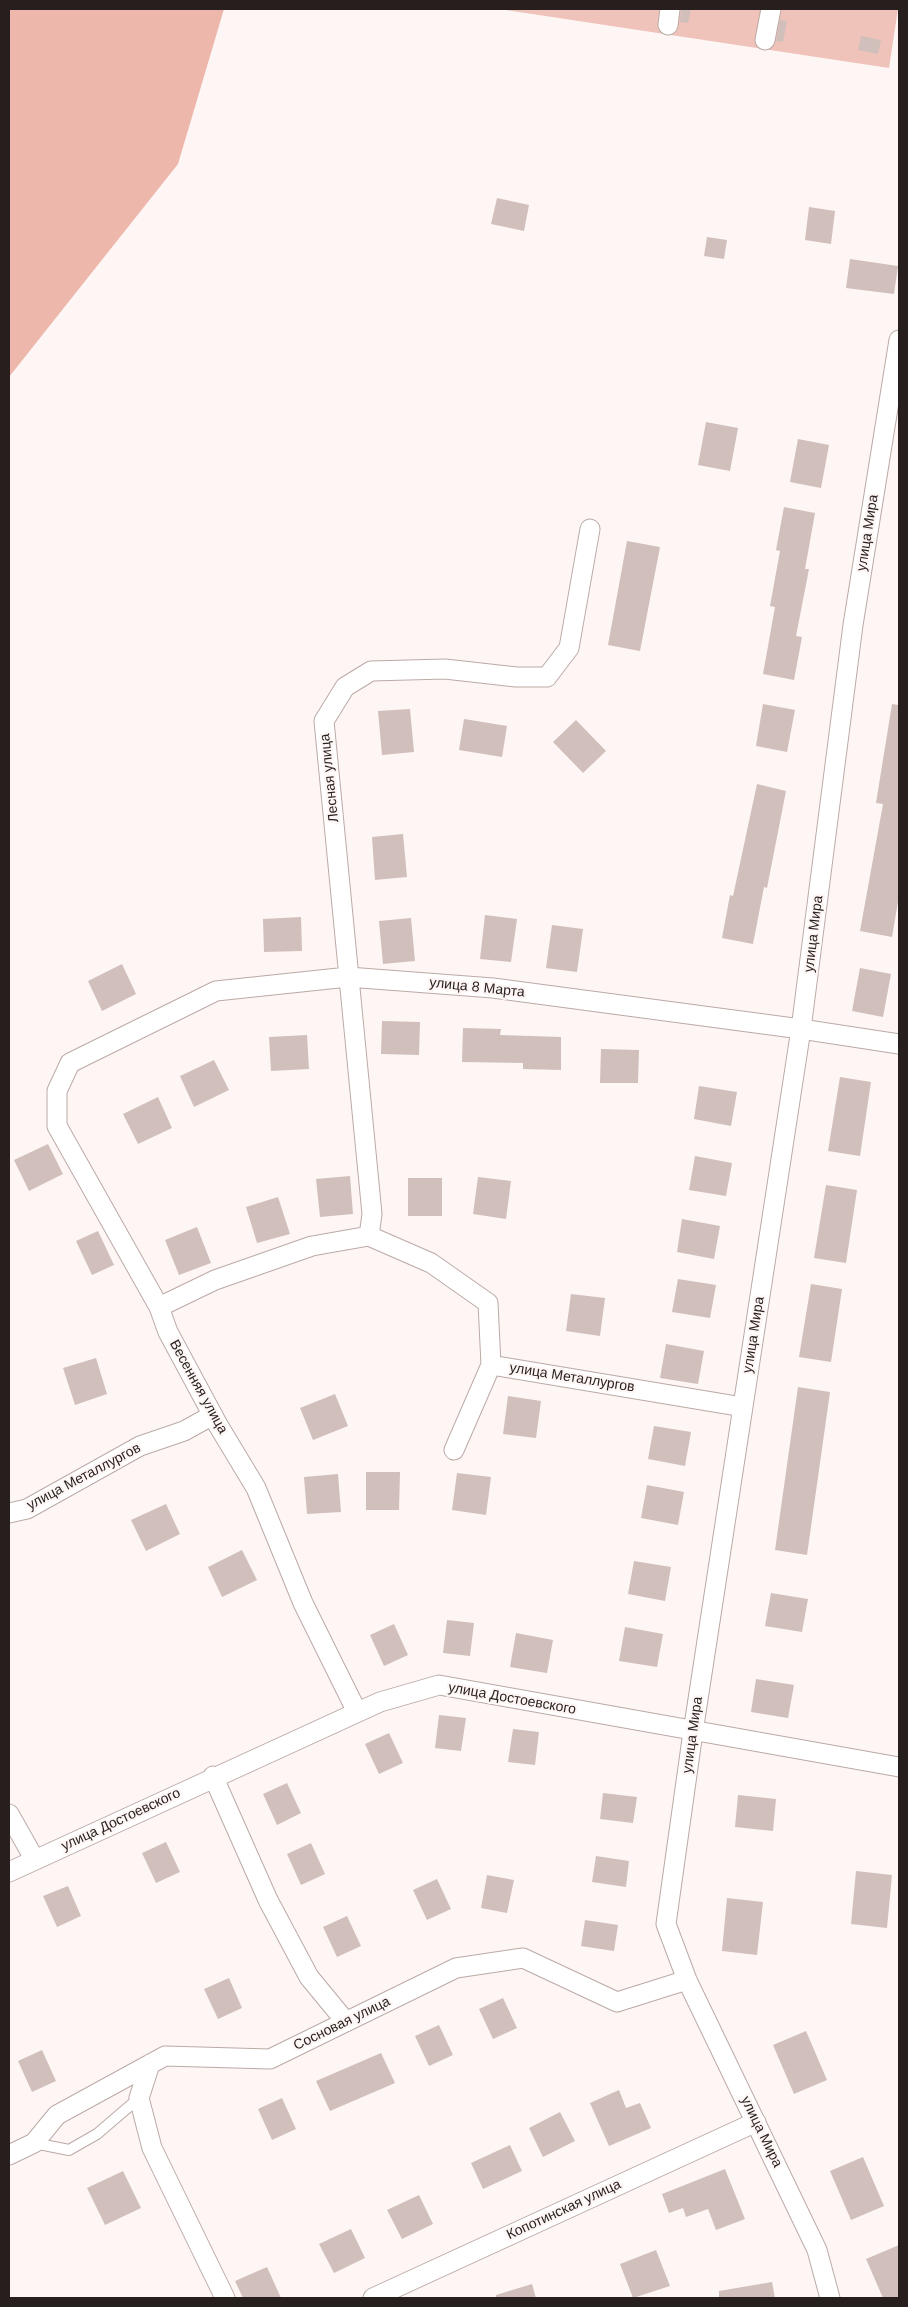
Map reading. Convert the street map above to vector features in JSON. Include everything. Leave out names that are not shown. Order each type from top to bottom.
[{"type":"street","points":[[765,40],[771,9]]},
{"type":"street","name":"улица Мира","points":[[830,2298],[817,2250],[687,1980],[666,1924],[693,1732],[801,1029],[853,625],[899,340]]},
{"type":"street","name":"Лесная улица","points":[[369,1236],[372,1214],[348,977],[340,864],[324,721],[345,687],[371,671],[445,669],[516,677],[547,677],[568,648],[590,529]]},
{"type":"street","name":"улица 8 Марта","points":[[70,1063],[216,991],[348,977],[493,988],[899,1044]]},
{"type":"street","name":"Весенняя улица","points":[[70,1063],[57,1091],[57,1126],[159,1307],[168,1332],[213,1415],[256,1488],[303,1603],[357,1712]]},
{"type":"street","points":[[159,1307],[215,1280],[312,1246],[369,1236]]},
{"type":"street","name":"улица Металлургов","points":[[369,1236],[431,1263],[488,1303],[491,1365],[743,1407]]},
{"type":"street","points":[[454,1450],[491,1365]]},
{"type":"street","name":"улица Металлургов","points":[[9,1513],[27,1509],[140,1446],[184,1431],[213,1415]]},
{"type":"street","name":"улица Достоевского","points":[[9,1872],[213,1776],[357,1712],[380,1702],[439,1685],[899,1768]]},
{"type":"street","points":[[213,1776],[272,1909],[309,1977],[346,2022]]},
{"type":"street","points":[[9,1814],[34,1860]]},
{"type":"street","name":"Сосновая улица","points":[[9,2155],[34,2143],[57,2115],[165,2056],[270,2059],[456,1968],[523,1958],[617,2002],[687,1980]]},
{"type":"street","points":[[150,2064],[139,2098],[152,2148],[225,2298]]},
{"type":"street","name":"Копотинская улица","points":[[373,2298],[756,2122]]},
{"type":"lane","points":[[34,2143],[70,2150],[97,2134],[139,2098]]},
{"type":"shaded area","points":[[9,9],[224,9],[178,164],[9,377]]},
{"type":"shaded area","points":[[499,9],[898,9],[889,68]]},
{"type":"building","points":[[681,9],[691,9],[688,23],[680,22]]},
{"type":"building","points":[[780,20],[787,21],[783,42],[776,41]]},
{"type":"building","points":[[861,36],[881,40],[878,54],[858,50]]},
{"type":"building","points":[[497,198],[529,205],[524,231],[491,224]]},
{"type":"building","points":[[809,207],[835,211],[831,244],[805,240]]},
{"type":"building","points":[[707,237],[727,240],[724,259],[704,256]]},
{"type":"building","points":[[850,259],[898,266],[894,294],[846,288]]},
{"type":"building","points":[[706,422],[738,428],[730,471],[698,465]]},
{"type":"building","points":[[798,439],[829,445],[821,488],[790,482]]},
{"type":"building","points":[[784,507],[815,513],[805,569],[809,569],[796,636],[802,637],[794,680],[763,674],[775,607],[770,606],[780,551],[776,550]]},
{"type":"building","points":[[627,541],[660,547],[640,651],[608,645]]},
{"type":"building","points":[[763,704],[795,710],[787,752],[756,746]]},
{"type":"building","points":[[892,704],[899,705],[899,896],[892,937],[860,931],[883,804],[876,803]]},
{"type":"building","points":[[410,709],[414,752],[382,755],[378,711]]},
{"type":"building","points":[[464,719],[507,726],[502,757],[459,750]]},
{"type":"building","points":[[576,720],[606,751],[583,773],[553,742]]},
{"type":"building","points":[[757,784],[786,791],[767,888],[764,887],[753,944],[722,938],[730,895],[733,896]]},
{"type":"building","points":[[403,834],[407,877],[375,880],[372,837]]},
{"type":"building","points":[[485,915],[517,919],[511,962],[480,959]]},
{"type":"building","points":[[301,917],[302,951],[264,952],[263,919]]},
{"type":"building","points":[[411,918],[415,961],[383,964],[379,921]]},
{"type":"building","points":[[552,925],[583,929],[577,972],[546,968]]},
{"type":"building","points":[[122,964],[136,994],[102,1011],[88,981]]},
{"type":"building","points":[[860,968],[891,974],[883,1017],[852,1011]]},
{"type":"building","points":[[382,1021],[420,1022],[419,1055],[381,1054]]},
{"type":"building","points":[[463,1028],[501,1029],[500,1035],[561,1037],[561,1070],[523,1069],[523,1063],[462,1062]]},
{"type":"building","points":[[307,1035],[309,1069],[271,1071],[269,1037]]},
{"type":"building","points":[[601,1049],[639,1050],[638,1083],[600,1083]]},
{"type":"building","points":[[214,1060],[229,1090],[194,1107],[180,1076]]},
{"type":"building","points":[[840,1077],[871,1082],[860,1156],[828,1151]]},
{"type":"building","points":[[699,1086],[737,1092],[731,1126],[694,1119]]},
{"type":"building","points":[[158,1097],[172,1128],[138,1144],[123,1114]]},
{"type":"building","points":[[48,1144],[63,1174],[29,1191],[14,1160]]},
{"type":"building","points":[[695,1156],[732,1163],[726,1196],[689,1190]]},
{"type":"building","points":[[350,1176],[353,1214],[320,1217],[316,1179]]},
{"type":"building","points":[[478,1177],[511,1181],[506,1219],[473,1214]]},
{"type":"building","points":[[408,1178],[442,1178],[442,1216],[408,1216]]},
{"type":"building","points":[[826,1185],[857,1190],[846,1263],[814,1258]]},
{"type":"building","points":[[278,1197],[290,1234],[257,1243],[246,1207]]},
{"type":"building","points":[[682,1219],[720,1226],[714,1259],[677,1252]]},
{"type":"building","points":[[197,1227],[211,1263],[179,1275],[165,1240]]},
{"type":"building","points":[[98,1231],[114,1265],[92,1275],[76,1241]]},
{"type":"building","points":[[678,1279],[716,1285],[710,1318],[672,1312]]},
{"type":"building","points":[[811,1284],[842,1289],[831,1362],[799,1357]]},
{"type":"building","points":[[571,1294],[605,1298],[600,1336],[566,1331]]},
{"type":"building","points":[[666,1344],[704,1351],[698,1384],[660,1378]]},
{"type":"building","points":[[96,1358],[107,1394],[75,1405],[63,1368]]},
{"type":"building","points":[[798,1387],[830,1392],[807,1555],[775,1550]]},
{"type":"building","points":[[335,1394],[348,1426],[313,1440],[300,1408]]},
{"type":"building","points":[[508,1396],[541,1401],[536,1438],[503,1434]]},
{"type":"building","points":[[654,1426],[691,1432],[685,1466],[648,1459]]},
{"type":"building","points":[[366,1472],[400,1472],[399,1510],[366,1510]]},
{"type":"building","points":[[457,1473],[491,1477],[486,1515],[452,1510]]},
{"type":"building","points":[[338,1474],[341,1512],[307,1514],[304,1477]]},
{"type":"building","points":[[647,1485],[684,1492],[678,1525],[641,1518]]},
{"type":"building","points":[[166,1504],[180,1534],[146,1551],[131,1520]]},
{"type":"building","points":[[242,1550],[257,1580],[222,1597],[208,1567]]},
{"type":"building","points":[[634,1561],[671,1567],[665,1601],[628,1594]]},
{"type":"building","points":[[771,1593],[808,1599],[802,1632],[765,1626]]},
{"type":"building","points":[[447,1620],[474,1623],[470,1656],[443,1653]]},
{"type":"building","points":[[394,1624],[408,1655],[384,1666],[370,1635]]},
{"type":"building","points":[[625,1627],[663,1634],[657,1667],[619,1661]]},
{"type":"building","points":[[516,1633],[553,1640],[547,1673],[510,1667]]},
{"type":"building","points":[[756,1679],[794,1685],[788,1718],[751,1712]]},
{"type":"building","points":[[439,1715],[466,1718],[461,1751],[435,1748]]},
{"type":"building","points":[[513,1729],[539,1732],[535,1765],[508,1762]]},
{"type":"building","points":[[389,1733],[403,1763],[379,1774],[365,1744]]},
{"type":"building","points":[[287,1783],[301,1813],[277,1825],[263,1794]]},
{"type":"building","points":[[603,1793],[637,1797],[633,1823],[600,1819]]},
{"type":"building","points":[[738,1795],[776,1799],[773,1831],[735,1827]]},
{"type":"building","points":[[166,1842],[180,1872],[156,1883],[142,1853]]},
{"type":"building","points":[[311,1843],[325,1874],[301,1885],[287,1854]]},
{"type":"building","points":[[596,1856],[629,1861],[626,1887],[592,1882]]},
{"type":"building","points":[[856,1871],[892,1875],[887,1928],[851,1924]]},
{"type":"building","points":[[487,1875],[514,1880],[507,1913],[481,1908]]},
{"type":"building","points":[[437,1879],[451,1909],[427,1920],[413,1890]]},
{"type":"building","points":[[68,1886],[81,1916],[57,1927],[43,1896]]},
{"type":"building","points":[[727,1898],[763,1902],[757,1955],[722,1951]]},
{"type":"building","points":[[347,1916],[361,1946],[337,1957],[323,1927]]},
{"type":"building","points":[[585,1920],[618,1925],[614,1951],[581,1946]]},
{"type":"building","points":[[229,1978],[242,2008],[218,2019],[204,1989]]},
{"type":"building","points":[[503,1998],[517,2028],[493,2039],[479,2009]]},
{"type":"building","points":[[439,2025],[453,2055],[429,2066],[415,2036]]},
{"type":"building","points":[[806,2031],[827,2080],[794,2094],[773,2045]]},
{"type":"building","points":[[42,2050],[56,2081],[32,2092],[18,2061]]},
{"type":"building","points":[[381,2053],[395,2083],[330,2111],[316,2081]]},
{"type":"building","points":[[619,2090],[626,2108],[640,2103],[651,2128],[609,2146],[590,2103]]},
{"type":"building","points":[[282,2098],[296,2129],[272,2140],[258,2109]]},
{"type":"building","points":[[560,2112],[575,2141],[543,2157],[529,2128]]},
{"type":"building","points":[[510,2145],[522,2171],[483,2189],[471,2163]]},
{"type":"building","points":[[863,2157],[884,2206],[851,2220],[830,2171]]},
{"type":"building","points":[[725,2169],[745,2219],[716,2230],[708,2209],[686,2217],[683,2208],[669,2213],[662,2194]]},
{"type":"building","points":[[123,2171],[141,2208],[105,2225],[87,2188]]},
{"type":"building","points":[[419,2195],[433,2224],[402,2239],[387,2210]]},
{"type":"building","points":[[351,2229],[365,2258],[334,2273],[319,2244]]},
{"type":"building","points":[[899,2245],[899,2298],[883,2298],[866,2259]]},
{"type":"building","points":[[656,2250],[670,2286],[633,2298],[620,2264]]},
{"type":"building","points":[[267,2267],[281,2298],[243,2298],[235,2281]]},
{"type":"building","points":[[772,2282],[775,2298],[719,2298],[719,2291]]},
{"type":"building","points":[[532,2284],[536,2298],[496,2298],[496,2295]]}]
